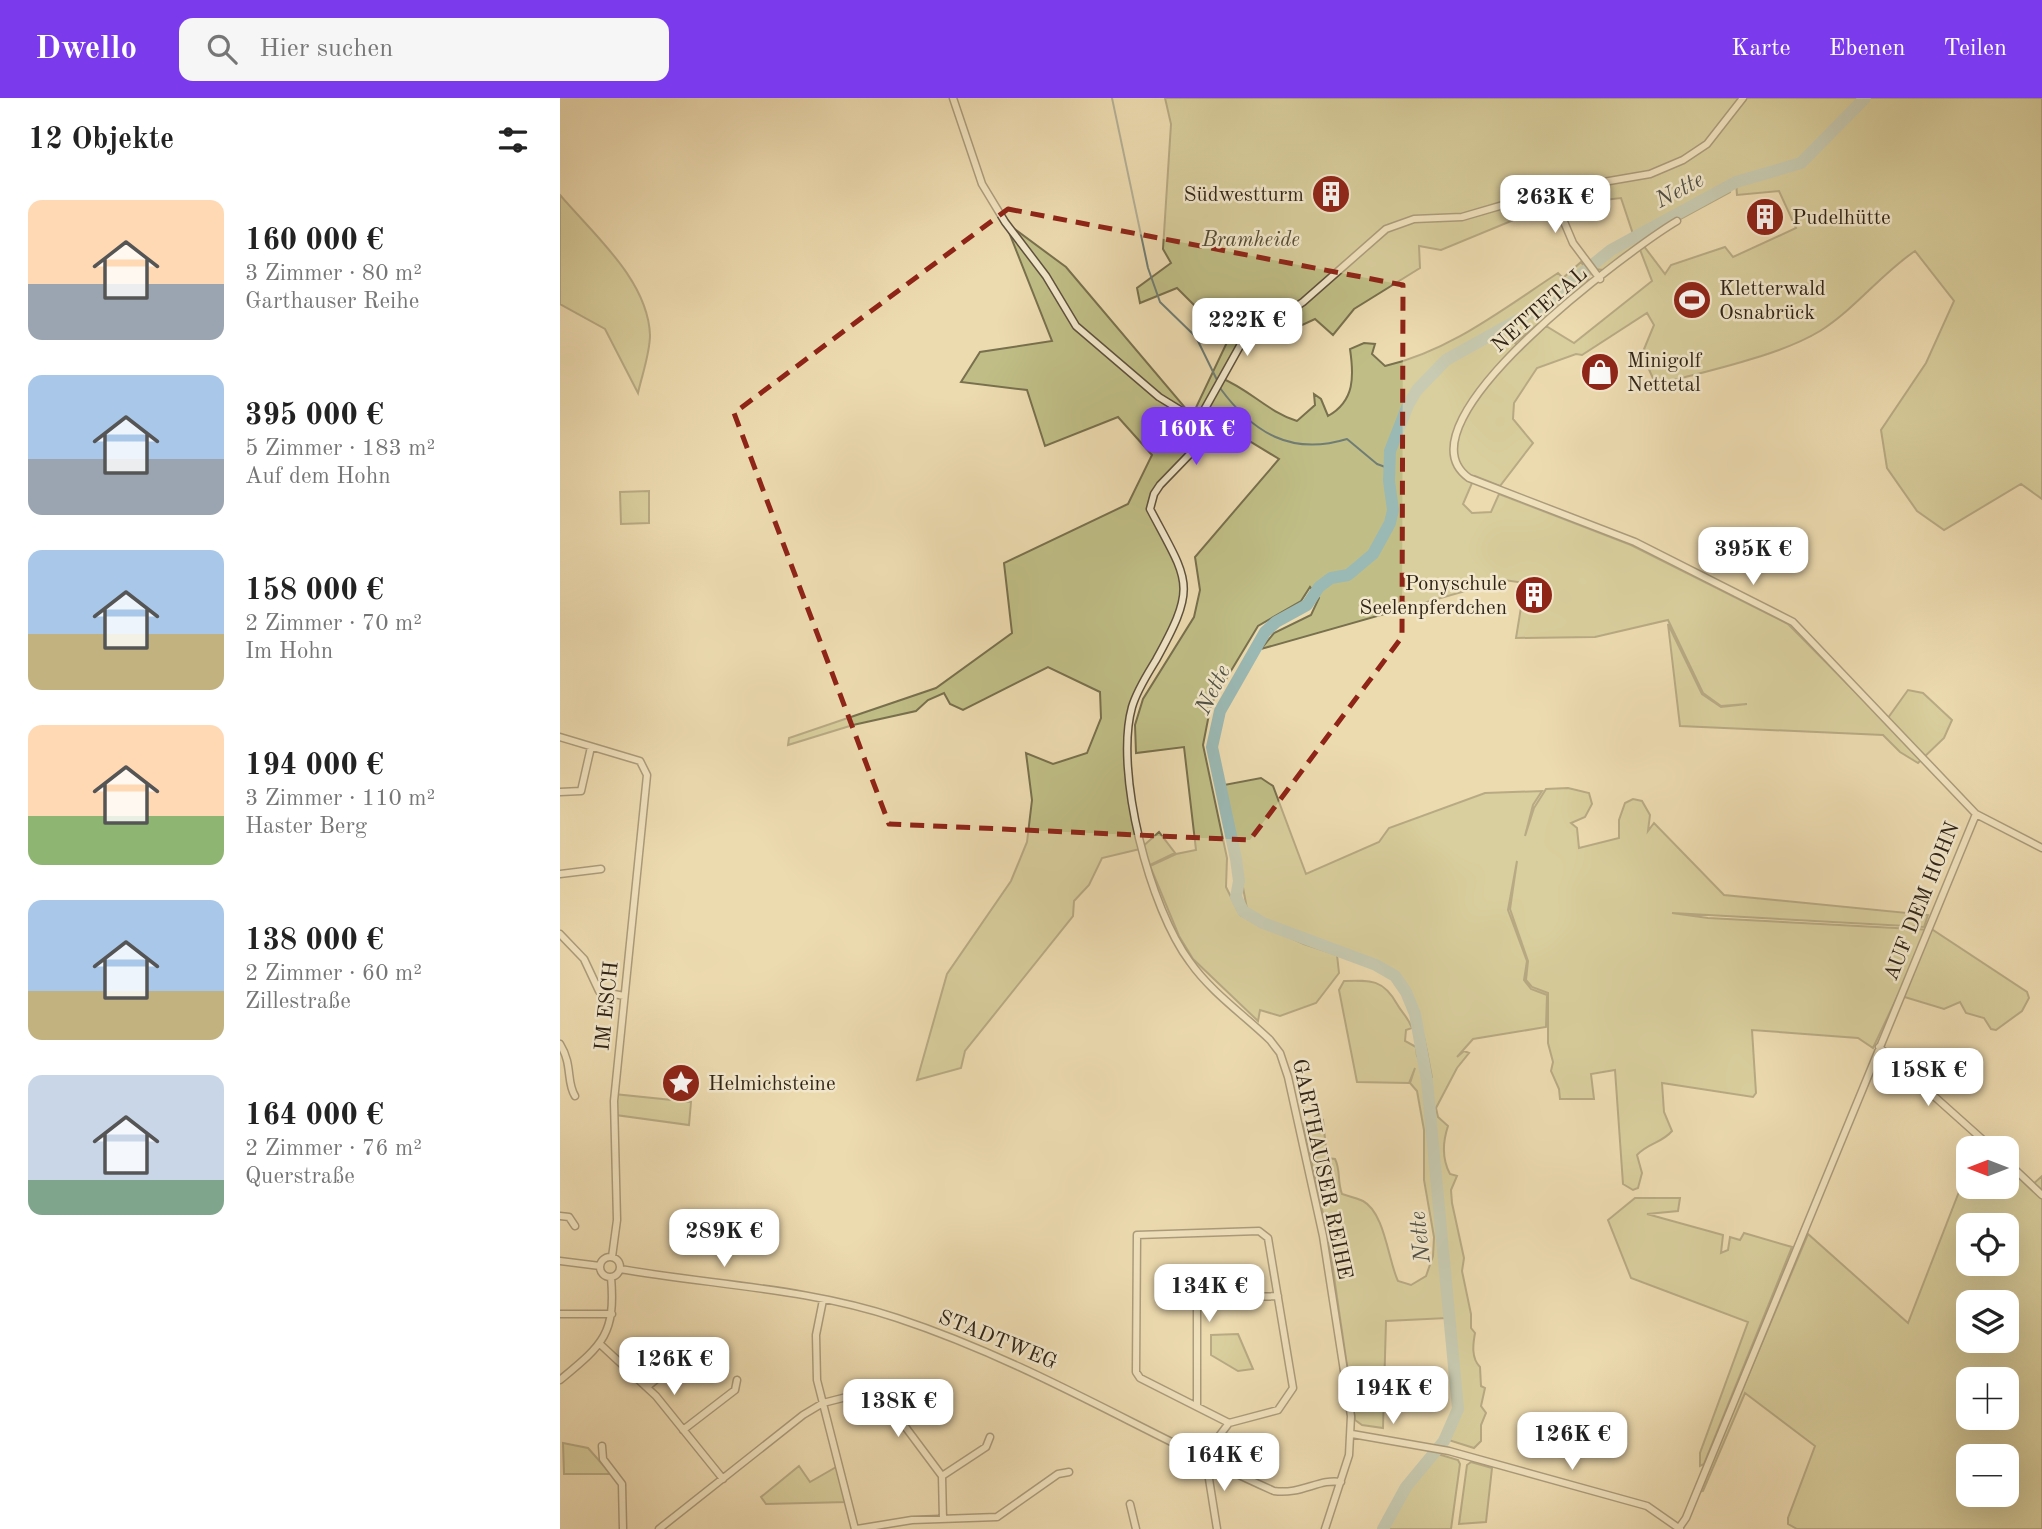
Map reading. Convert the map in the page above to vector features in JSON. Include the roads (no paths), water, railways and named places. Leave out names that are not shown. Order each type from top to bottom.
[{"type":"street","points":[[953,98],[982,184],[1005,222],[1046,276],[1076,326],[1159,397],[1198,421]]},
{"type":"street","name":"GARTHAUSER REIHE","points":[[1352,1434],[1348,1382],[1323,1236],[1283,1059],[1270,1040],[1189,961],[1164,915],[1143,860],[1130,773],[1129,717],[1138,692],[1180,616],[1185,593],[1178,562],[1150,509],[1152,500],[1160,485],[1189,454],[1196,439],[1198,421],[1231,356],[1246,338],[1303,302],[1386,229],[1414,219],[1462,217],[1551,191],[1630,179],[1669,167],[1707,144],[1744,98]]},
{"type":"street","points":[[1551,191],[1586,264],[1600,279]]},
{"type":"street","name":"NETTETAL","points":[[1455,449],[1469,407],[1500,364],[1521,343],[1632,250],[1677,221]]},
{"type":"street","name":"AUF DEM HOHN","points":[[1455,449],[1457,466],[1469,478],[1635,542],[1793,622],[1976,814],[1680,1528]]},
{"type":"street","points":[[560,737],[591,747],[580,791],[560,792]]},
{"type":"street","name":"IM ESCH","points":[[591,747],[640,761],[647,775],[613,1116],[617,1220],[612,1257]]},
{"type":"street","points":[[1976,814],[2042,848]]},
{"type":"street","points":[[560,874],[601,869]]},
{"type":"street","points":[[560,934],[584,959],[599,991],[624,996]]},
{"type":"street","points":[[560,1044],[571,1069],[570,1089],[575,1096]]},
{"type":"street","points":[[1880,1047],[1979,1136]]},
{"type":"street","points":[[2020,1175],[2042,1195]]},
{"type":"street","points":[[560,1216],[569,1217],[575,1226]]},
{"type":"street","points":[[1265,1232],[1293,1379],[1291,1394],[1278,1410],[1270,1414],[1229,1423],[1197,1406],[1140,1378],[1136,1372],[1137,1235],[1265,1232]]},
{"type":"street","points":[[560,1380],[601,1345],[612,1314],[611,1277],[620,1269],[617,1260],[612,1257],[605,1258],[600,1266]]},
{"type":"street","points":[[560,1261],[600,1266]]},
{"type":"street","points":[[600,1266],[603,1274],[611,1277]]},
{"type":"street","name":"STADTWEG","points":[[620,1269],[741,1285],[895,1317],[1010,1361],[1109,1408],[1206,1460],[1274,1491],[1288,1493],[1325,1482],[1341,1482]]},
{"type":"street","points":[[1197,1406],[1197,1301],[1203,1298],[1278,1296]]},
{"type":"street","points":[[823,1300],[815,1357],[823,1403],[856,1529],[943,1519],[997,1517],[1058,1475],[1069,1472]]},
{"type":"street","points":[[560,1314],[612,1314]]},
{"type":"street","points":[[601,1345],[647,1387],[723,1479]]},
{"type":"street","points":[[647,1387],[685,1355],[689,1345]]},
{"type":"street","points":[[683,1430],[735,1390],[737,1380]]},
{"type":"street","points":[[659,1529],[823,1403],[868,1391],[880,1393],[942,1476],[943,1519]]},
{"type":"street","points":[[1217,1529],[1206,1460],[1210,1448],[1229,1423]]},
{"type":"street","points":[[1325,1529],[1341,1482],[1352,1434],[1449,1451],[1647,1506],[1680,1528]]},
{"type":"street","points":[[942,1476],[986,1447],[990,1437]]},
{"type":"street","points":[[602,1446],[603,1459],[622,1484],[623,1529]]},
{"type":"street","points":[[1130,1504],[1136,1529]]},
{"type":"waterway","points":[[1112,98],[1148,268],[1160,302],[1196,337],[1217,380]]},
{"type":"waterway","name":"Nette","points":[[1383,1529],[1406,1487],[1444,1441],[1458,1409],[1427,1081],[1415,1014],[1406,992],[1395,976],[1376,965],[1263,923],[1243,911],[1236,897],[1239,881],[1236,859],[1212,747],[1220,711],[1265,632],[1276,622],[1307,605],[1319,587],[1331,578],[1348,575],[1373,554],[1390,523],[1393,510],[1389,481],[1390,451],[1408,405],[1417,390],[1446,360],[1539,308],[1611,250],[1736,182],[1801,163],[1865,98]]},
{"type":"waterway","points":[[1220,388],[1246,417],[1275,437],[1308,445],[1347,439],[1377,464],[1388,468]]},
{"type":"place","name":"Südwestturm","points":[[1331,194]]},
{"type":"place","name":"Pudelhütte","points":[[1765,217]]},
{"type":"place","name":"Kletterwald Osnabrück","points":[[1692,300]]},
{"type":"place","name":"Minigolf Nettetal","points":[[1600,372]]},
{"type":"place","name":"Ponyschule Seelenpferdchen","points":[[1534,595]]},
{"type":"place","name":"Helmichsteine","points":[[681,1083]]},
{"type":"park label","name":"Bramheide","points":[[1251,239]]}]
